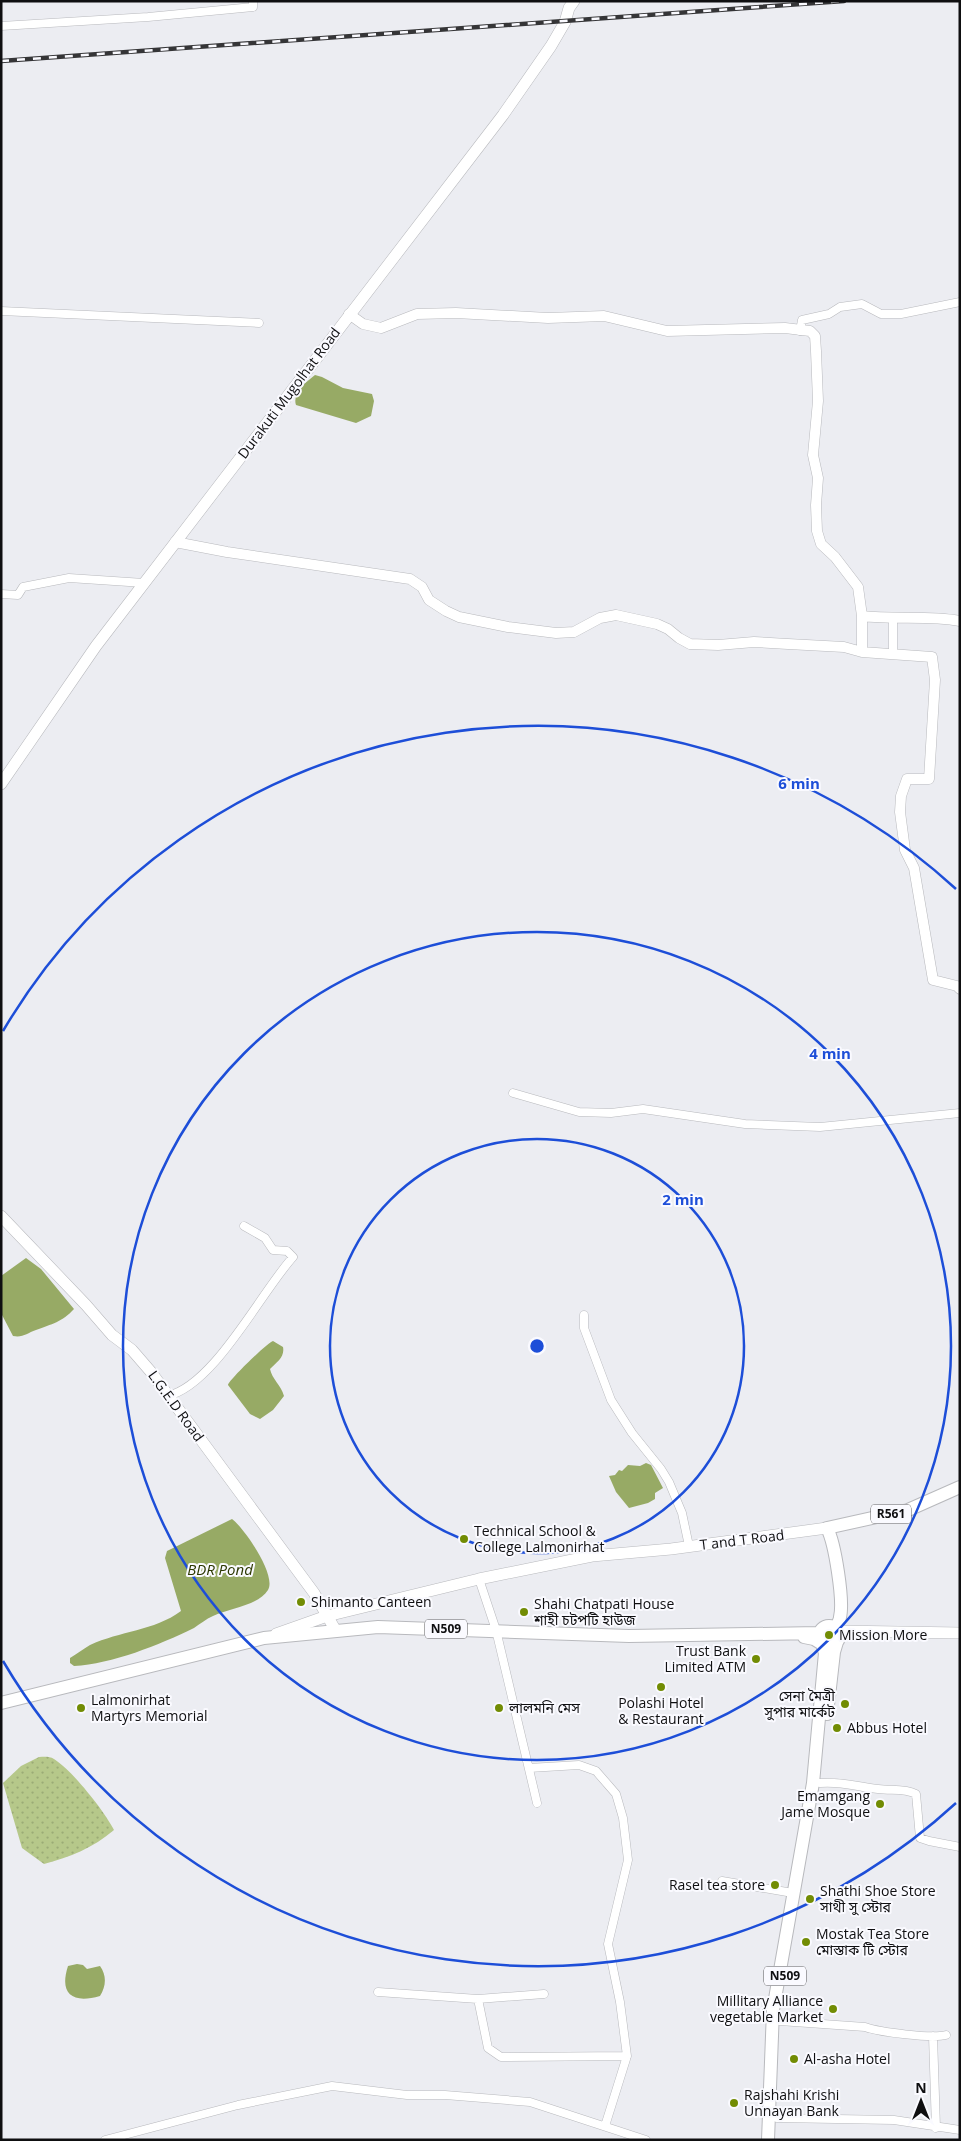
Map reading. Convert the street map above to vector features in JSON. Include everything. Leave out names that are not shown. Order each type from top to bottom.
[{"type":"main road","name":"Durakuti Mugolhat Road","points":[[1,784],[96,646],[503,115],[551,46],[565,22],[569,8],[574,1]]},
{"type":"main road","name":"L.G.E.D Road","points":[[1,1216],[112,1335],[132,1350],[151,1372],[292,1563],[336,1631]]},
{"type":"main road","name":"T and T Road","points":[[264,1638],[327,1616],[479,1579],[592,1556],[690,1546],[827,1528],[908,1510],[956,1489]]},
{"type":"main road","points":[[827,1528],[832,1537],[838,1574],[840,1617],[837,1634]]},
{"type":"main road","points":[[821,1638],[821,1629],[828,1626],[837,1634],[960,1633]]},
{"type":"main road","name":"N509","points":[[1,1704],[264,1638],[378,1627],[669,1638],[821,1638],[830,1646],[837,1634]]},
{"type":"main road","name":"N509","points":[[776,2140],[780,2021],[784,1982],[820,1783],[837,1634]]},
{"type":"main road","name":"N509","points":[[768,2140],[773,2010],[813,1783],[824,1653],[821,1638]]},
{"type":"street","points":[[1,26],[253,7],[253,1]]},
{"type":"street","points":[[800,331],[802,320],[829,314],[840,306],[862,304],[881,314],[902,314],[960,302]]},
{"type":"street","points":[[1,311],[259,323]]},
{"type":"street","points":[[349,314],[363,324],[381,328],[417,314],[456,313],[548,318],[604,316],[667,331],[784,328],[810,331],[815,336],[818,401],[813,455],[818,478],[817,531],[820,544],[835,557],[858,587],[862,616],[862,652]]},
{"type":"street","points":[[176,542],[227,552],[410,579],[422,587],[429,600],[446,611],[459,617],[508,627],[556,633],[574,632],[600,618],[616,615],[657,624],[690,644],[718,646],[754,642],[844,647],[862,652],[932,657],[935,680],[929,778],[907,778],[901,796],[900,812],[905,850],[914,868],[933,980],[959,987]]},
{"type":"street","points":[[1,594],[18,594],[23,587],[68,578],[144,583]]},
{"type":"street","points":[[862,616],[917,617],[960,621]]},
{"type":"street","points":[[892,653],[893,618]]},
{"type":"street","points":[[513,1093],[579,1112],[611,1113],[643,1109],[745,1124],[820,1127],[960,1114]]},
{"type":"street","points":[[167,1396],[176,1394],[197,1380],[215,1363],[293,1257],[287,1250],[273,1250],[265,1238],[244,1226]]},
{"type":"street","points":[[584,1315],[584,1328],[611,1400],[632,1433],[669,1482],[682,1513],[690,1546]]},
{"type":"street","points":[[479,1579],[496,1630],[537,1803]]},
{"type":"street","points":[[528,1768],[579,1765],[596,1771],[616,1794],[623,1818],[628,1860],[608,1944],[620,2002],[627,2056],[605,2126]]},
{"type":"street","points":[[820,1783],[844,1782],[864,1787],[908,1790],[916,1794],[920,1838],[960,1847]]},
{"type":"street","points":[[722,1881],[793,1894]]},
{"type":"street","points":[[378,1992],[478,1999],[544,1994]]},
{"type":"street","points":[[478,1999],[488,2048],[500,2057],[627,2056]]},
{"type":"street","points":[[780,2021],[865,2027],[876,2031],[934,2036],[946,2035]]},
{"type":"street","points":[[934,2036],[936,2128]]},
{"type":"street","points":[[109,2139],[238,2105],[332,2086],[407,2095],[445,2095],[530,2102],[646,2140]]},
{"type":"street","points":[[777,2118],[894,2120],[936,2128],[960,2130]]},
{"type":"shaded area","points":[[39,1757],[52,1758],[70,1772],[96,1803],[114,1830],[98,1842],[81,1851],[44,1864],[22,1848],[3,1783],[21,1766]]},
{"type":"water","points":[[315,375],[343,388],[372,394],[374,401],[371,416],[356,423],[296,405],[295,401],[298,392]]},
{"type":"water","points":[[26,1258],[41,1269],[74,1309],[56,1322],[22,1336],[13,1336],[1,1313],[1,1276]]},
{"type":"water","points":[[273,1341],[283,1347],[282,1357],[270,1369],[284,1396],[273,1410],[260,1419],[250,1414],[228,1385],[249,1361]]},
{"type":"water","points":[[646,1463],[651,1465],[663,1488],[655,1493],[655,1499],[629,1508],[616,1492],[609,1476],[615,1475],[619,1470],[622,1471],[628,1465],[640,1466]]},
{"type":"water","name":"BDR Pond","points":[[232,1519],[251,1541],[264,1563],[270,1583],[268,1590],[263,1595],[257,1600],[213,1616],[194,1628],[135,1653],[104,1662],[74,1666],[70,1663],[70,1658],[90,1645],[160,1623],[181,1611],[165,1558],[167,1551]]},
{"type":"water","points":[[83,1965],[87,1969],[100,1966],[105,1981],[100,1996],[82,1999],[70,1994],[67,1990],[65,1984],[68,1966]]},
{"type":"railway","points":[[1,61],[844,1]]},
{"type":"place","name":"Technical School & College Lalmonirhat","points":[[464,1539]]},
{"type":"place","name":"Shimanto Canteen","points":[[301,1602]]},
{"type":"place","name":"Shahi Chatpati House শাহী চটপটি হাউজ","points":[[524,1612]]},
{"type":"place","name":"Mission More","points":[[829,1635]]},
{"type":"place","name":"Trust Bank Limited ATM","points":[[756,1659]]},
{"type":"place","name":"Polashi Hotel & Restaurant","points":[[661,1687]]},
{"type":"place","name":"সেনা মৈত্রী সুপার মার্কেট","points":[[845,1704]]},
{"type":"place","name":"Lalmonirhat Martyrs Memorial","points":[[81,1708]]},
{"type":"place","name":"লালমনি মেস","points":[[499,1708]]},
{"type":"place","name":"Abbus Hotel","points":[[837,1728]]},
{"type":"place","name":"Emamgang Jame Mosque","points":[[880,1804]]},
{"type":"place","name":"Rasel tea store","points":[[775,1885]]},
{"type":"place","name":"Shathi Shoe Store সাথী সু স্টোর","points":[[810,1899]]},
{"type":"place","name":"Mostak Tea Store মোস্তাক টি স্টোর","points":[[806,1942]]},
{"type":"place","name":"Millitary Alliance vegetable Market","points":[[833,2009]]},
{"type":"place","name":"Al-asha Hotel","points":[[794,2059]]},
{"type":"place","name":"Rajshahi Krishi Unnayan Bank","points":[[734,2103]]}]
